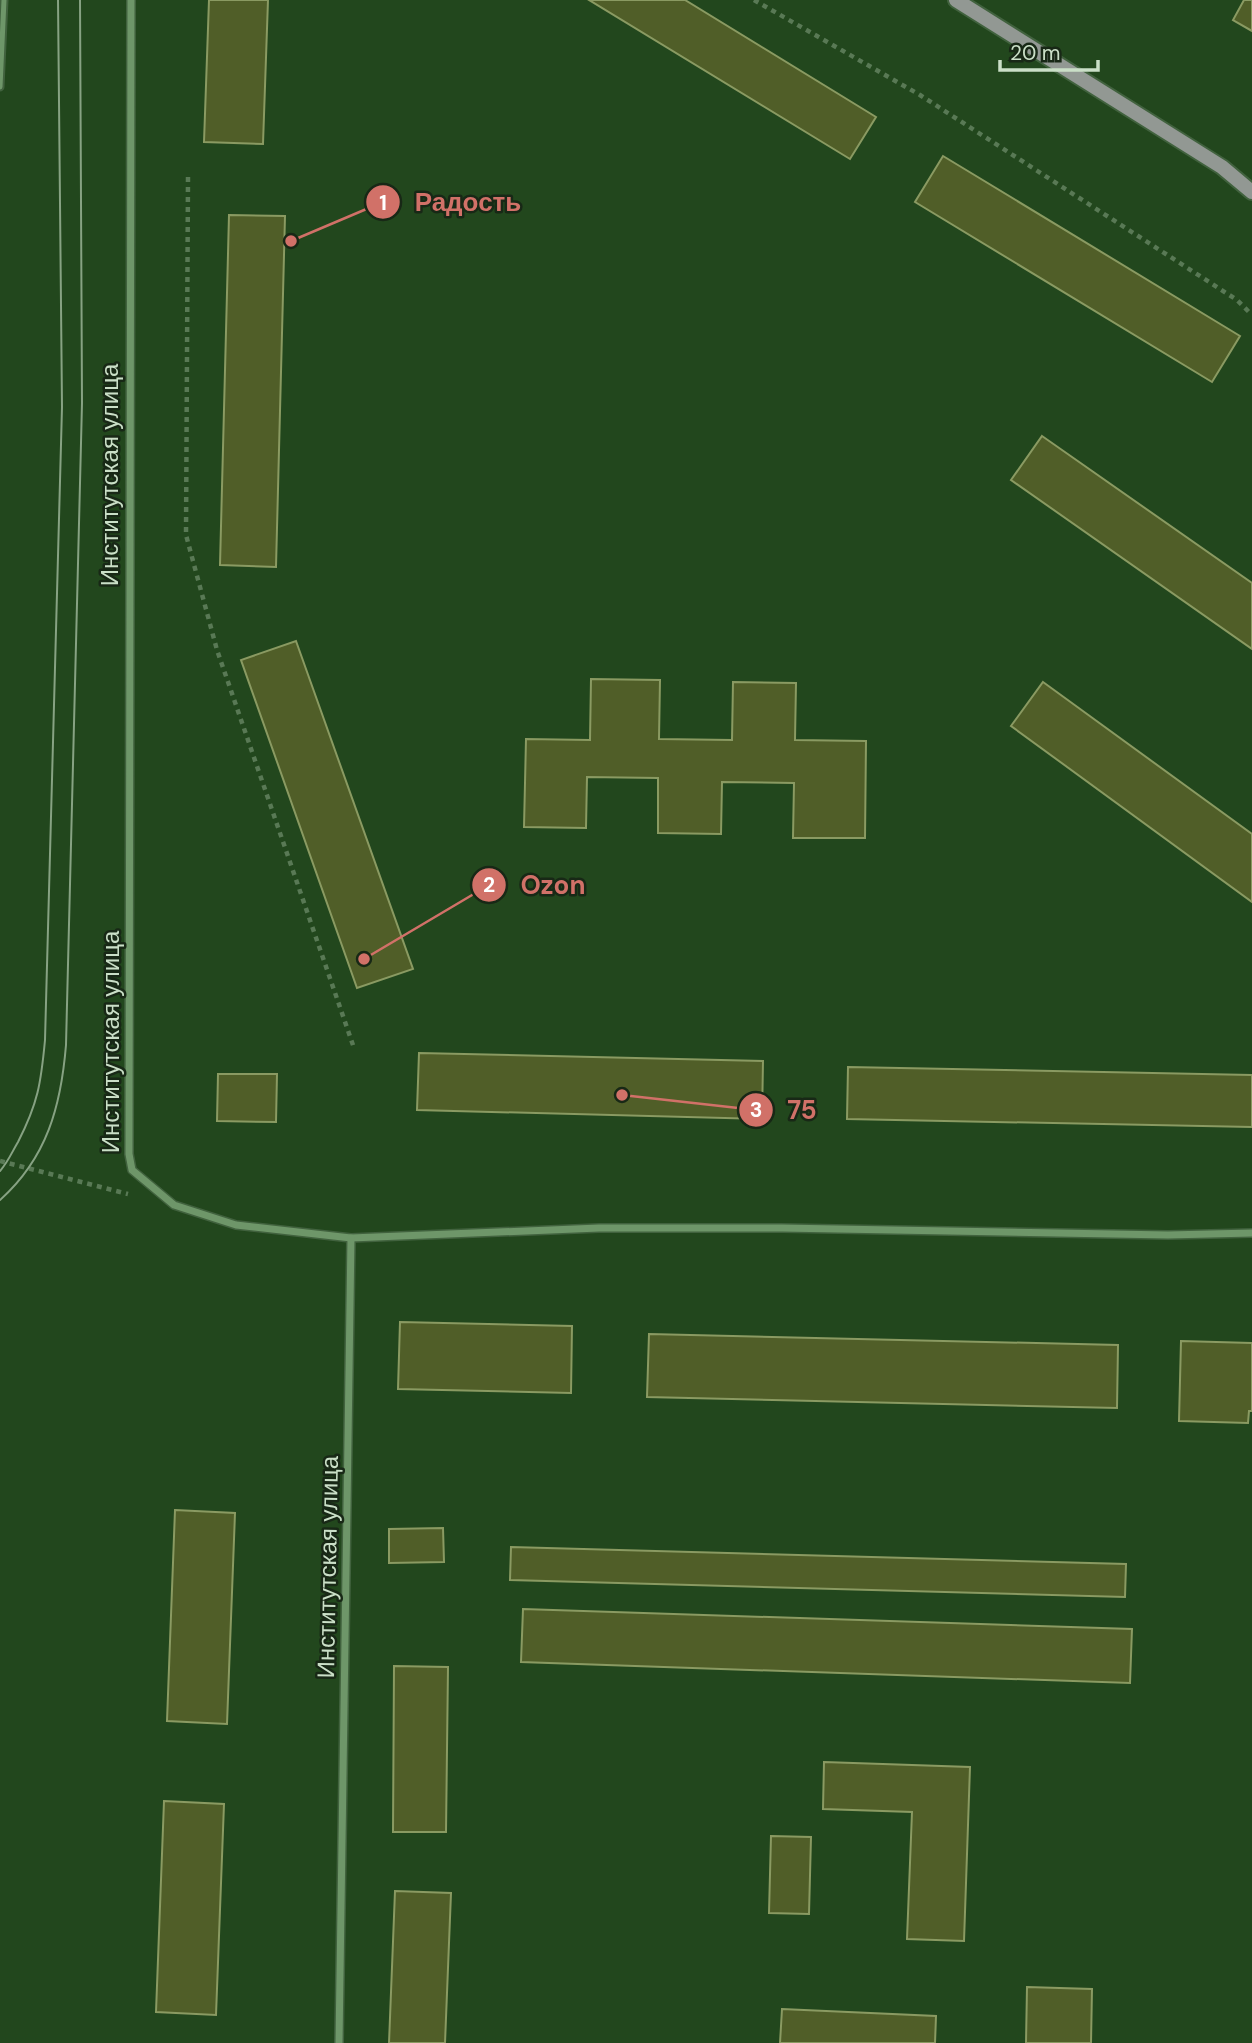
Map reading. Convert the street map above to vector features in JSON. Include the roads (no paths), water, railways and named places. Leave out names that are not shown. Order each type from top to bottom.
[{"type":"main road","points":[[956,0],[1222,167],[1252,192]]},
{"type":"street","name":"Институтская улица","points":[[131,0],[129,1154],[132,1170],[174,1205],[236,1225],[351,1238],[339,2043]]},
{"type":"street","points":[[351,1238],[599,1228],[782,1228],[1168,1235],[1252,1233]]},
{"type":"lane","points":[[0,87],[4,0]]},
{"type":"tram line","points":[[0,1171],[18,1142],[34,1104],[45,1040],[62,407],[58,0]]},
{"type":"tram line","points":[[0,1200],[29,1167],[49,1130],[60,1089],[66,1045],[82,403],[80,0]]},
{"type":"place","name":"Радость","points":[[291,241]]},
{"type":"place","name":"Ozon","points":[[364,959]]},
{"type":"place","name":"75","points":[[622,1095]]}]
